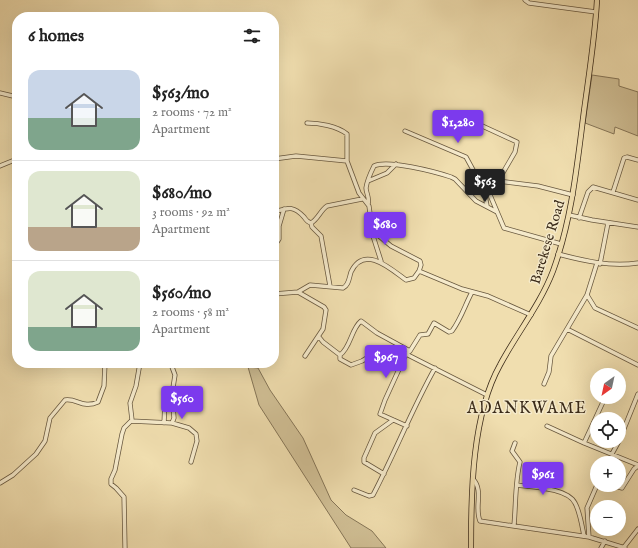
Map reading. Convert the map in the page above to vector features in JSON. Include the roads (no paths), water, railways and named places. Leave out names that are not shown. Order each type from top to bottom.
[{"type":"main road","name":"Barekese Road","points":[[471,548],[473,479],[477,444],[486,395],[500,365],[532,315],[546,288],[558,254],[569,215],[573,195],[597,0]]},
{"type":"street","points":[[525,0],[529,3],[596,12]]},
{"type":"street","points":[[0,94],[12,97]]},
{"type":"street","points":[[454,112],[517,142],[515,152],[490,195]]},
{"type":"street","points":[[307,123],[325,125],[346,132],[348,138],[347,161],[362,199],[368,204]]},
{"type":"street","points":[[405,131],[466,157],[484,188],[490,195],[504,228],[561,244]]},
{"type":"street","points":[[279,158],[296,156],[347,161]]},
{"type":"street","points":[[613,192],[624,158],[627,157],[638,160]]},
{"type":"street","points":[[0,166],[12,161]]},
{"type":"street","points":[[381,261],[373,234],[368,204],[369,198],[366,188],[374,166],[379,164],[396,164],[451,177],[455,179],[476,200],[497,212]]},
{"type":"street","points":[[368,181],[387,173],[396,164]]},
{"type":"street","points":[[498,181],[538,186],[573,195]]},
{"type":"street","points":[[484,188],[487,206]]},
{"type":"street","points":[[579,218],[590,188],[613,192],[638,200]]},
{"type":"street","points":[[311,223],[322,209],[327,206],[362,199]]},
{"type":"street","points":[[279,239],[279,226],[284,209]]},
{"type":"street","points":[[279,210],[296,209],[308,222],[311,223],[312,227],[321,236],[330,286]]},
{"type":"street","points":[[569,215],[579,218],[638,227]]},
{"type":"street","points":[[544,384],[549,372],[550,359],[587,295],[598,264],[608,223]]},
{"type":"street","points":[[279,294],[298,292],[310,285],[341,288],[345,287],[352,269],[360,261],[370,259],[381,261],[408,280],[414,278],[422,265],[420,261],[391,246],[379,236],[373,234]]},
{"type":"street","points":[[558,254],[598,264],[638,264]]},
{"type":"street","points":[[419,271],[444,283],[488,296],[532,315]]},
{"type":"street","points":[[298,292],[324,307],[326,310],[324,325],[319,337],[305,356]]},
{"type":"street","points":[[407,426],[380,414],[406,354],[410,351],[420,335],[427,335],[434,323],[449,332],[452,331],[459,321],[462,311],[472,292]]},
{"type":"street","points":[[587,295],[596,308],[638,328]]},
{"type":"street","points":[[340,355],[348,346],[361,321],[377,333],[410,351]]},
{"type":"street","points":[[567,329],[638,365]]},
{"type":"street","points":[[319,337],[340,355],[340,359],[352,365],[380,350],[403,348]]},
{"type":"street","points":[[406,354],[486,395]]},
{"type":"street","points":[[0,483],[13,475],[36,454],[45,441],[50,418],[64,400],[70,400],[85,405],[98,402],[104,386],[105,368]]},
{"type":"street","points":[[125,548],[124,497],[111,484],[111,481],[115,470],[124,428],[131,421],[132,416],[130,403],[136,386],[139,368]]},
{"type":"street","points":[[172,368],[175,375],[172,394],[174,415],[172,423]]},
{"type":"street","points":[[354,490],[372,496],[407,426],[418,398],[435,368]]},
{"type":"street","points":[[164,423],[165,401],[172,394]]},
{"type":"street","points":[[626,424],[638,394]]},
{"type":"street","points":[[584,443],[602,404]]},
{"type":"street","points":[[384,474],[364,462],[364,458],[375,433],[393,420]]},
{"type":"street","points":[[131,421],[172,423],[189,428],[196,434],[197,441],[191,462]]},
{"type":"street","points":[[547,426],[638,466],[634,469],[626,482]]},
{"type":"street","points":[[514,526],[517,485],[516,477],[520,462],[512,451],[515,443]]},
{"type":"street","points":[[611,454],[615,448]]},
{"type":"street","points":[[473,479],[479,486],[478,512],[480,521],[586,536],[621,547],[638,528]]},
{"type":"street","points":[[517,485],[546,489],[570,496],[577,506],[586,536]]},
{"type":"street","points":[[586,536],[587,508],[594,492]]},
{"type":"street","points":[[601,548],[605,541]]},
{"type":"district","name":"ADANKWAME","points":[[527,407]]}]
